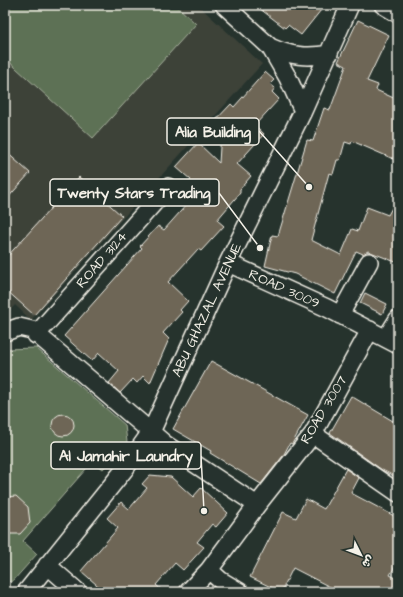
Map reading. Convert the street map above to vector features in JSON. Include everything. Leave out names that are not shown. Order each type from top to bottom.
[{"type":"street","points":[[224,5],[270,47],[288,78],[303,111]]},
{"type":"street","name":"ABU GHAZAL AVENUE","points":[[26,592],[124,470],[151,432],[228,263],[303,111],[350,5]]},
{"type":"street","points":[[383,5],[398,14]]},
{"type":"street","points":[[270,47],[284,53],[299,56],[329,54]]},
{"type":"street","name":"ROAD 3124","points":[[36,335],[168,187]]},
{"type":"street","points":[[340,315],[369,262]]},
{"type":"street","name":"ROAD 3009","points":[[228,263],[392,341],[398,319]]},
{"type":"street","points":[[5,332],[19,327],[32,330],[151,432],[182,456],[257,505]]},
{"type":"street","name":"ROAD 3007","points":[[188,592],[209,570],[257,505],[313,434],[370,330]]},
{"type":"street","points":[[313,434],[398,493]]},
{"type":"street","points":[[47,565],[78,592]]},
{"type":"street","points":[[209,570],[220,580],[240,592]]},
{"type":"shaded area","points":[[5,5],[198,5],[262,64],[31,320],[15,305],[5,316]]},
{"type":"green space","points":[[5,5],[176,5],[196,24],[93,138],[5,58]]},
{"type":"green space","points":[[36,348],[125,425],[127,442],[103,469],[93,461],[23,541],[37,554],[13,581],[5,582],[5,349]]},
{"type":"building","points":[[255,5],[325,5],[301,35],[288,25],[285,28]]},
{"type":"building","points":[[358,20],[389,35],[367,81],[378,85],[376,90],[398,100],[398,161],[352,141],[351,144],[345,142],[340,160],[337,160],[333,174],[329,173],[311,240],[341,255],[352,229],[358,231],[367,207],[388,215],[398,197],[398,263],[368,251],[363,254],[356,251],[335,294],[295,274],[265,266],[272,235],[278,236],[307,140],[313,141],[324,108],[330,110],[346,66],[338,62]]},
{"type":"building","points":[[265,72],[274,80],[270,84],[275,88],[272,92],[279,99],[255,125],[264,134],[237,164],[251,176],[240,189],[240,193],[217,220],[224,226],[201,251],[198,249],[168,282],[188,301],[180,310],[182,312],[163,333],[169,339],[150,383],[143,376],[137,383],[133,379],[120,393],[109,383],[119,371],[99,353],[92,361],[64,336],[142,248],[140,246],[158,226],[164,230],[196,194],[186,185],[191,180],[176,167],[198,143],[219,163],[221,131],[213,123],[231,104],[234,107]]},
{"type":"building","points":[[5,151],[30,173],[5,201]]},
{"type":"building","points":[[79,177],[122,216],[34,315],[5,289],[5,259]]},
{"type":"building","points":[[365,293],[387,304],[382,314],[360,303]]},
{"type":"building","points":[[211,361],[308,415],[292,444],[290,443],[283,456],[261,484],[210,453],[211,451],[173,429]]},
{"type":"building","points":[[351,396],[398,424],[398,478],[382,470],[330,433]]},
{"type":"building","points":[[59,414],[67,414],[74,421],[74,429],[67,436],[59,436],[52,429],[52,421]]},
{"type":"building","points":[[346,469],[359,478],[351,493],[398,518],[398,561],[390,575],[398,579],[398,592],[330,592],[332,588],[293,568],[281,592],[250,577],[283,512],[296,518],[306,499],[324,509]]},
{"type":"building","points":[[150,475],[171,477],[193,497],[201,488],[228,513],[216,527],[212,524],[197,542],[204,547],[183,570],[175,563],[156,585],[164,592],[105,592],[81,571],[118,528],[107,518],[121,502],[129,509],[147,488],[142,484]]},
{"type":"building","points":[[16,496],[28,507],[30,523],[20,534],[5,534],[5,497]]},
{"type":"place","name":"Alia Building","points":[[309,187]]},
{"type":"place","name":"Twenty Stars Trading","points":[[260,248]]},
{"type":"place","name":"Al Jamahir Laundry","points":[[204,511]]}]
